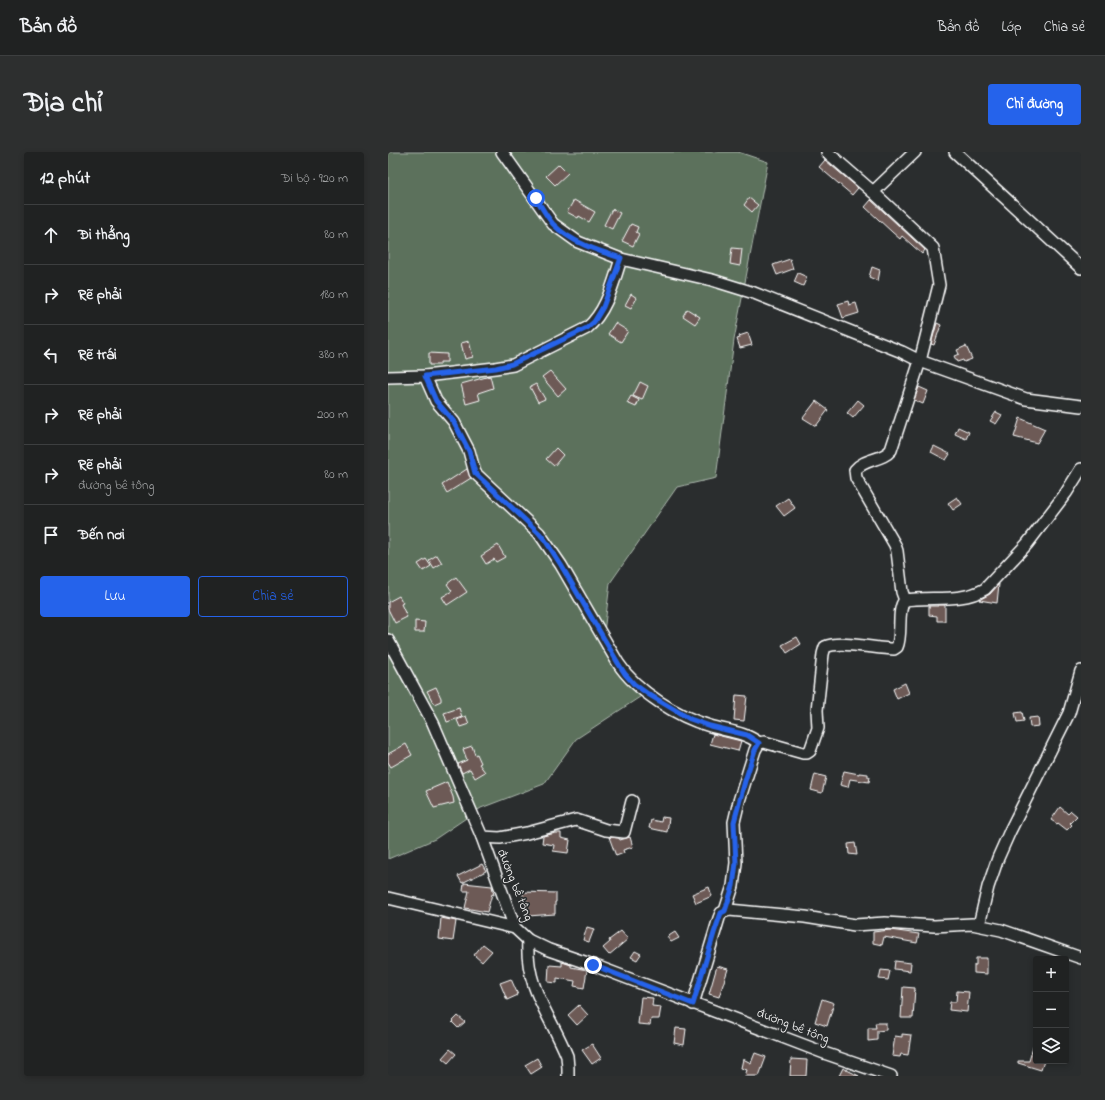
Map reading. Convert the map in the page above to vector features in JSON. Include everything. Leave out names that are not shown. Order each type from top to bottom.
[{"type":"street","points":[[502,152],[553,224],[578,242],[621,258],[712,280],[754,293],[902,352],[920,361],[1026,399],[1081,406]]},
{"type":"street","points":[[425,376],[436,401],[454,422],[469,451],[475,473],[545,540],[625,674],[648,694],[690,719],[710,726],[747,735],[759,743],[764,742],[807,753],[810,751],[818,728],[817,710],[825,647],[830,645],[842,645],[889,649],[897,647],[900,639],[902,606],[905,600],[902,592],[898,551],[896,545],[856,478],[855,470],[867,461],[883,457],[891,450],[920,361],[939,285],[933,248],[873,192],[827,152]]},
{"type":"street","points":[[873,192],[915,152]]},
{"type":"street","points":[[955,152],[1081,268]]},
{"type":"street","points":[[388,377],[425,376],[496,368],[512,364],[587,328],[594,322],[603,307],[621,258]]},
{"type":"street","points":[[905,600],[955,598],[976,593],[984,589],[1027,544],[1066,493],[1081,469]]},
{"type":"street","name":"đường bê tông","points":[[388,640],[433,723],[482,837],[515,928],[528,940],[549,950],[593,965],[693,1004],[891,1076]]},
{"type":"street","points":[[979,925],[988,887],[998,858],[1069,713],[1081,671]]},
{"type":"street","points":[[725,911],[733,886],[736,863],[734,822],[745,781],[755,750],[759,743]]},
{"type":"street","points":[[482,837],[500,838],[576,820],[606,830],[624,832],[632,801]]},
{"type":"street","points":[[388,898],[515,928]]},
{"type":"street","points":[[693,1004],[721,913],[729,910],[805,917],[854,925],[885,923],[921,926],[964,923],[979,925],[1001,930],[1081,958]]},
{"type":"street","points":[[528,940],[528,963],[533,985],[566,1056],[568,1076]]},
{"type":"green space","points":[[388,152],[738,152],[768,162],[734,340],[716,478],[677,487],[610,583],[602,649],[652,689],[576,739],[544,784],[481,808],[435,839],[388,859]]},
{"type":"building","points":[[825,160],[858,188],[852,195],[819,167]]},
{"type":"building","points":[[559,164],[568,173],[555,185],[546,176]]},
{"type":"building","points":[[749,198],[758,205],[752,212],[744,205]]},
{"type":"building","points":[[574,200],[595,212],[589,222],[579,216],[578,218],[567,212]]},
{"type":"building","points":[[871,200],[925,250],[922,254],[902,236],[900,239],[865,207]]},
{"type":"building","points":[[612,209],[620,213],[612,229],[604,225]]},
{"type":"building","points":[[631,224],[638,227],[636,232],[639,234],[633,246],[622,241]]},
{"type":"building","points":[[732,248],[742,249],[740,266],[730,264]]},
{"type":"building","points":[[790,259],[793,269],[777,275],[773,265]]},
{"type":"building","points":[[872,267],[880,270],[878,281],[869,277]]},
{"type":"building","points":[[798,273],[807,277],[803,286],[794,282]]},
{"type":"building","points":[[631,294],[637,298],[631,308],[625,305]]},
{"type":"building","points":[[848,301],[849,305],[856,303],[859,313],[843,318],[838,304]]},
{"type":"building","points":[[687,309],[700,317],[695,324],[683,316]]},
{"type":"building","points":[[615,323],[628,331],[621,342],[608,334]]},
{"type":"building","points":[[937,323],[941,325],[934,345],[931,344]]},
{"type":"building","points":[[748,333],[752,345],[740,348],[737,339],[740,338],[739,336]]},
{"type":"building","points":[[469,341],[473,357],[465,359],[461,343]]},
{"type":"building","points":[[966,346],[972,359],[964,362],[963,360],[957,362],[954,356],[959,354],[957,350]]},
{"type":"building","points":[[429,353],[447,354],[447,362],[440,362],[440,365],[429,365]]},
{"type":"building","points":[[550,371],[566,389],[558,396],[542,377]]},
{"type":"building","points":[[490,376],[493,388],[478,393],[480,400],[466,404],[461,384]]},
{"type":"building","points":[[640,382],[648,386],[642,400],[633,396]]},
{"type":"building","points":[[536,384],[545,399],[538,402],[530,387]]},
{"type":"building","points":[[919,387],[928,391],[923,404],[914,400]]},
{"type":"building","points":[[631,396],[639,400],[636,407],[627,403]]},
{"type":"building","points":[[858,400],[864,405],[853,418],[847,413]]},
{"type":"building","points":[[816,401],[828,410],[816,426],[803,418]]},
{"type":"building","points":[[996,412],[1002,415],[996,424],[990,421]]},
{"type":"building","points":[[1020,418],[1045,429],[1037,443],[1014,437]]},
{"type":"building","points":[[958,427],[969,432],[966,439],[955,434]]},
{"type":"building","points":[[934,446],[950,454],[946,460],[931,452]]},
{"type":"building","points":[[556,448],[563,455],[554,466],[546,459]]},
{"type":"building","points":[[467,469],[471,478],[447,493],[442,485]]},
{"type":"building","points":[[957,497],[962,504],[953,510],[948,503]]},
{"type":"building","points":[[788,498],[795,508],[784,516],[776,506]]},
{"type":"building","points":[[498,545],[505,557],[496,562],[494,559],[486,564],[481,556]]},
{"type":"building","points":[[437,555],[442,563],[434,568],[429,560]]},
{"type":"building","points":[[426,559],[431,566],[423,571],[418,564]]},
{"type":"building","points":[[456,577],[467,592],[447,605],[442,597],[452,591],[447,584]]},
{"type":"building","points":[[999,584],[997,603],[979,600],[990,594]]},
{"type":"building","points":[[399,596],[403,603],[401,604],[407,617],[395,623],[388,609],[388,602]]},
{"type":"building","points":[[945,605],[945,621],[937,621],[937,616],[929,615],[929,606]]},
{"type":"building","points":[[415,621],[425,622],[424,632],[415,632]]},
{"type":"building","points":[[797,637],[801,644],[787,653],[782,645]]},
{"type":"building","points":[[905,683],[909,693],[897,699],[893,689]]},
{"type":"building","points":[[436,687],[441,701],[434,704],[427,691]]},
{"type":"building","points":[[736,695],[747,696],[744,721],[734,720]]},
{"type":"building","points":[[459,708],[462,717],[447,722],[444,713]]},
{"type":"building","points":[[1022,712],[1024,721],[1017,722],[1015,713]]},
{"type":"building","points":[[466,716],[469,724],[460,727],[457,720]]},
{"type":"building","points":[[1038,717],[1039,726],[1030,727],[1029,718]]},
{"type":"building","points":[[713,734],[741,741],[738,751],[710,744]]},
{"type":"building","points":[[406,744],[412,755],[391,767],[388,762],[388,754]]},
{"type":"building","points":[[472,746],[475,755],[477,754],[481,763],[479,764],[485,772],[475,778],[470,769],[462,773],[458,764],[467,760],[463,749]]},
{"type":"building","points":[[844,771],[868,774],[868,777],[870,777],[869,782],[850,779],[848,787],[840,785]]},
{"type":"building","points":[[815,774],[826,777],[822,793],[811,790]]},
{"type":"building","points":[[447,782],[454,803],[434,808],[426,791]]},
{"type":"building","points":[[1060,807],[1068,814],[1071,811],[1077,816],[1070,823],[1072,825],[1067,830],[1051,820]]},
{"type":"building","points":[[662,817],[669,818],[667,832],[649,828],[651,820],[661,822]]},
{"type":"building","points":[[561,833],[561,838],[570,840],[568,853],[553,851],[554,845],[542,843],[543,836]]},
{"type":"building","points":[[609,837],[619,838],[620,840],[630,837],[633,847],[623,850],[624,853],[616,856]]},
{"type":"building","points":[[855,843],[857,855],[849,854],[848,844]]},
{"type":"building","points":[[482,864],[486,871],[462,883],[458,876]]},
{"type":"building","points":[[464,883],[492,886],[494,895],[492,894],[487,912],[465,908],[469,891],[463,891]]},
{"type":"building","points":[[709,887],[712,896],[696,903],[692,894]]},
{"type":"building","points":[[523,892],[556,893],[555,914],[528,916],[527,900],[523,900]]},
{"type":"building","points":[[441,918],[456,921],[453,941],[439,939]]},
{"type":"building","points":[[587,927],[594,929],[589,942],[583,940]]},
{"type":"building","points":[[890,930],[919,934],[917,943],[884,937],[882,945],[873,943],[873,932]]},
{"type":"building","points":[[621,931],[628,939],[609,955],[603,948],[610,942],[609,940]]},
{"type":"building","points":[[675,932],[679,938],[671,942],[667,937]]},
{"type":"building","points":[[483,944],[492,951],[482,962],[474,955]]},
{"type":"building","points":[[635,951],[641,954],[637,960],[631,957]]},
{"type":"building","points":[[976,958],[987,958],[987,974],[974,973]]},
{"type":"building","points":[[895,961],[911,963],[910,971],[894,969]]},
{"type":"building","points":[[562,962],[571,965],[571,967],[587,970],[584,988],[574,986],[575,981],[557,978],[557,983],[548,982],[549,965],[562,966]]},
{"type":"building","points":[[717,966],[728,969],[719,997],[709,994]]},
{"type":"building","points":[[881,970],[890,971],[888,980],[879,979]]},
{"type":"building","points":[[511,979],[518,995],[507,1000],[500,983]]},
{"type":"building","points":[[903,987],[915,988],[913,1018],[901,1018]]},
{"type":"building","points":[[957,991],[969,992],[967,1012],[949,1010],[950,1002],[956,1002]]},
{"type":"building","points":[[641,997],[653,998],[652,1006],[661,1007],[659,1019],[651,1019],[650,1025],[638,1024]]},
{"type":"building","points":[[822,999],[834,1003],[827,1026],[815,1022]]},
{"type":"building","points":[[579,1005],[588,1015],[577,1025],[568,1015]]},
{"type":"building","points":[[458,1016],[465,1022],[458,1028],[452,1022]]},
{"type":"building","points":[[875,1023],[886,1023],[886,1030],[877,1031],[877,1040],[868,1041],[868,1028],[876,1028]]},
{"type":"building","points":[[676,1028],[686,1029],[684,1045],[674,1043]]},
{"type":"building","points":[[902,1034],[911,1035],[908,1055],[901,1054],[900,1057],[892,1056],[895,1036],[902,1037]]},
{"type":"building","points":[[592,1044],[601,1058],[592,1064],[582,1050]]},
{"type":"building","points":[[1033,1047],[1033,1064],[1043,1064],[1041,1070],[1018,1063],[1018,1061],[1029,1061]]},
{"type":"building","points":[[450,1049],[456,1054],[448,1063],[442,1058]]},
{"type":"building","points":[[755,1053],[766,1057],[759,1076],[745,1076],[747,1070],[741,1068],[743,1059],[751,1063]]},
{"type":"building","points":[[537,1058],[542,1067],[531,1074],[525,1065]]},
{"type":"building","points":[[791,1059],[807,1060],[806,1076],[790,1076]]},
{"type":"building","points":[[843,1068],[859,1076],[839,1076]]},
{"type":"route","points":[[536,198],[553,224],[563,232],[578,242],[621,258],[599,315],[587,328],[521,361],[504,367],[425,376],[436,401],[454,422],[469,451],[475,473],[545,540],[625,674],[634,684],[690,719],[710,726],[747,735],[759,743],[755,750],[745,781],[734,822],[733,829],[736,848],[736,863],[733,886],[725,911],[721,913],[719,918],[693,1004],[593,965]]}]
